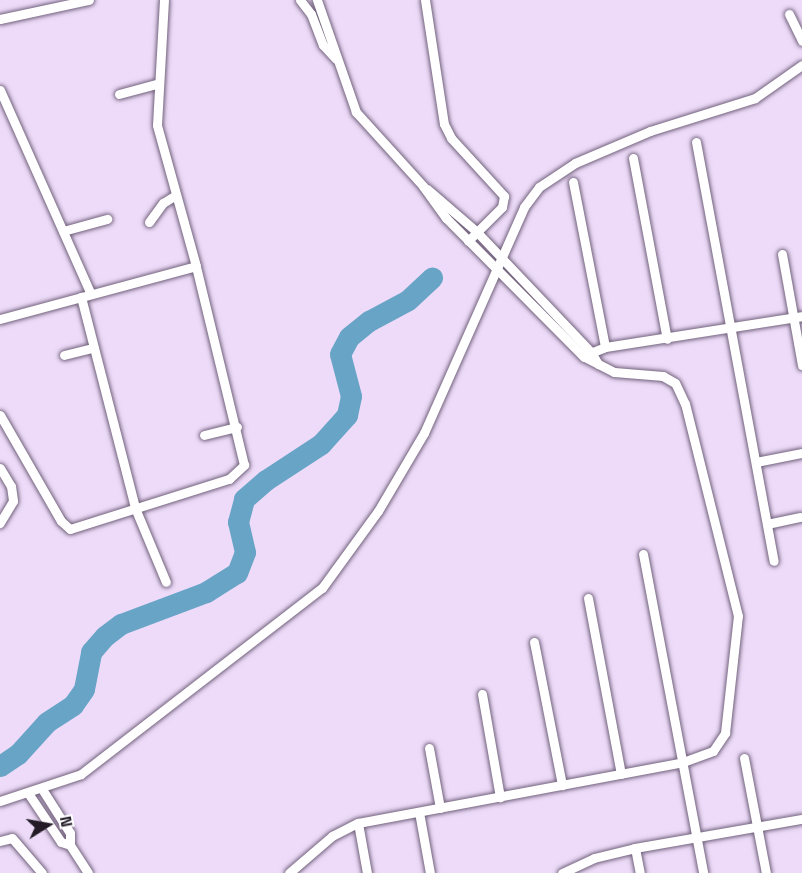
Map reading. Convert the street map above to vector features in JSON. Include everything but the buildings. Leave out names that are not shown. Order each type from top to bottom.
[{"type":"street","points":[[0,19],[89,0]]},
{"type":"street","points":[[0,415],[65,526],[77,530],[135,508],[236,476],[245,461],[196,266],[157,125],[164,0]]},
{"type":"street","points":[[300,0],[311,14],[323,45],[336,59]]},
{"type":"street","points":[[317,0],[334,39],[336,59],[356,112],[423,186],[476,231],[588,355]]},
{"type":"street","points":[[425,0],[444,124],[452,138],[504,196],[501,207],[468,241]]},
{"type":"street","points":[[789,14],[802,41]]},
{"type":"street","points":[[0,801],[42,789],[81,774],[322,588],[378,511],[424,433],[528,200],[550,178],[650,131],[755,98],[802,65]]},
{"type":"street","points":[[119,94],[158,84]]},
{"type":"street","points":[[0,90],[91,294]]},
{"type":"street","points":[[696,142],[774,561]]},
{"type":"street","points":[[633,158],[667,339]]},
{"type":"street","points":[[573,182],[605,346]]},
{"type":"street","points":[[289,873],[302,868],[332,836],[358,823],[683,762],[705,755],[719,745],[728,714],[738,616],[736,593],[680,390],[663,376],[629,376],[598,364],[468,241],[438,209],[423,186]]},
{"type":"street","points":[[149,222],[163,203],[176,195]]},
{"type":"street","points":[[63,231],[107,219]]},
{"type":"street","points":[[782,254],[798,316],[802,365]]},
{"type":"street","points":[[0,319],[196,266]]},
{"type":"street","points":[[81,297],[135,508],[166,582]]},
{"type":"street","points":[[588,355],[605,346],[667,339],[798,316]]},
{"type":"street","points":[[64,356],[93,348]]},
{"type":"street","points":[[204,435],[237,427]]},
{"type":"street","points":[[756,462],[802,453]]},
{"type":"street","points":[[0,468],[11,486],[13,501],[0,523]]},
{"type":"street","points":[[767,524],[800,518]]},
{"type":"street","points":[[643,554],[703,873]]},
{"type":"street","points":[[588,598],[621,774]]},
{"type":"street","points":[[534,642],[562,785]]},
{"type":"street","points":[[482,694],[500,797]]},
{"type":"street","points":[[429,748],[440,808]]},
{"type":"street","points":[[744,758],[766,873]]},
{"type":"street","points":[[42,789],[70,833],[70,844],[88,873]]},
{"type":"street","points":[[28,793],[61,842],[70,844]]},
{"type":"street","points":[[419,812],[430,873]]},
{"type":"street","points":[[562,873],[635,848],[802,819]]},
{"type":"street","points":[[358,823],[367,873]]},
{"type":"street","points":[[0,842],[12,838],[42,873]]},
{"type":"street","points":[[635,848],[640,873]]},
{"type":"waterway","points":[[0,766],[18,754],[47,722],[73,705],[84,689],[91,652],[105,636],[121,624],[206,592],[237,573],[245,552],[238,522],[244,499],[266,480],[321,444],[347,415],[351,396],[340,354],[349,337],[369,321],[408,300],[432,278]]}]
